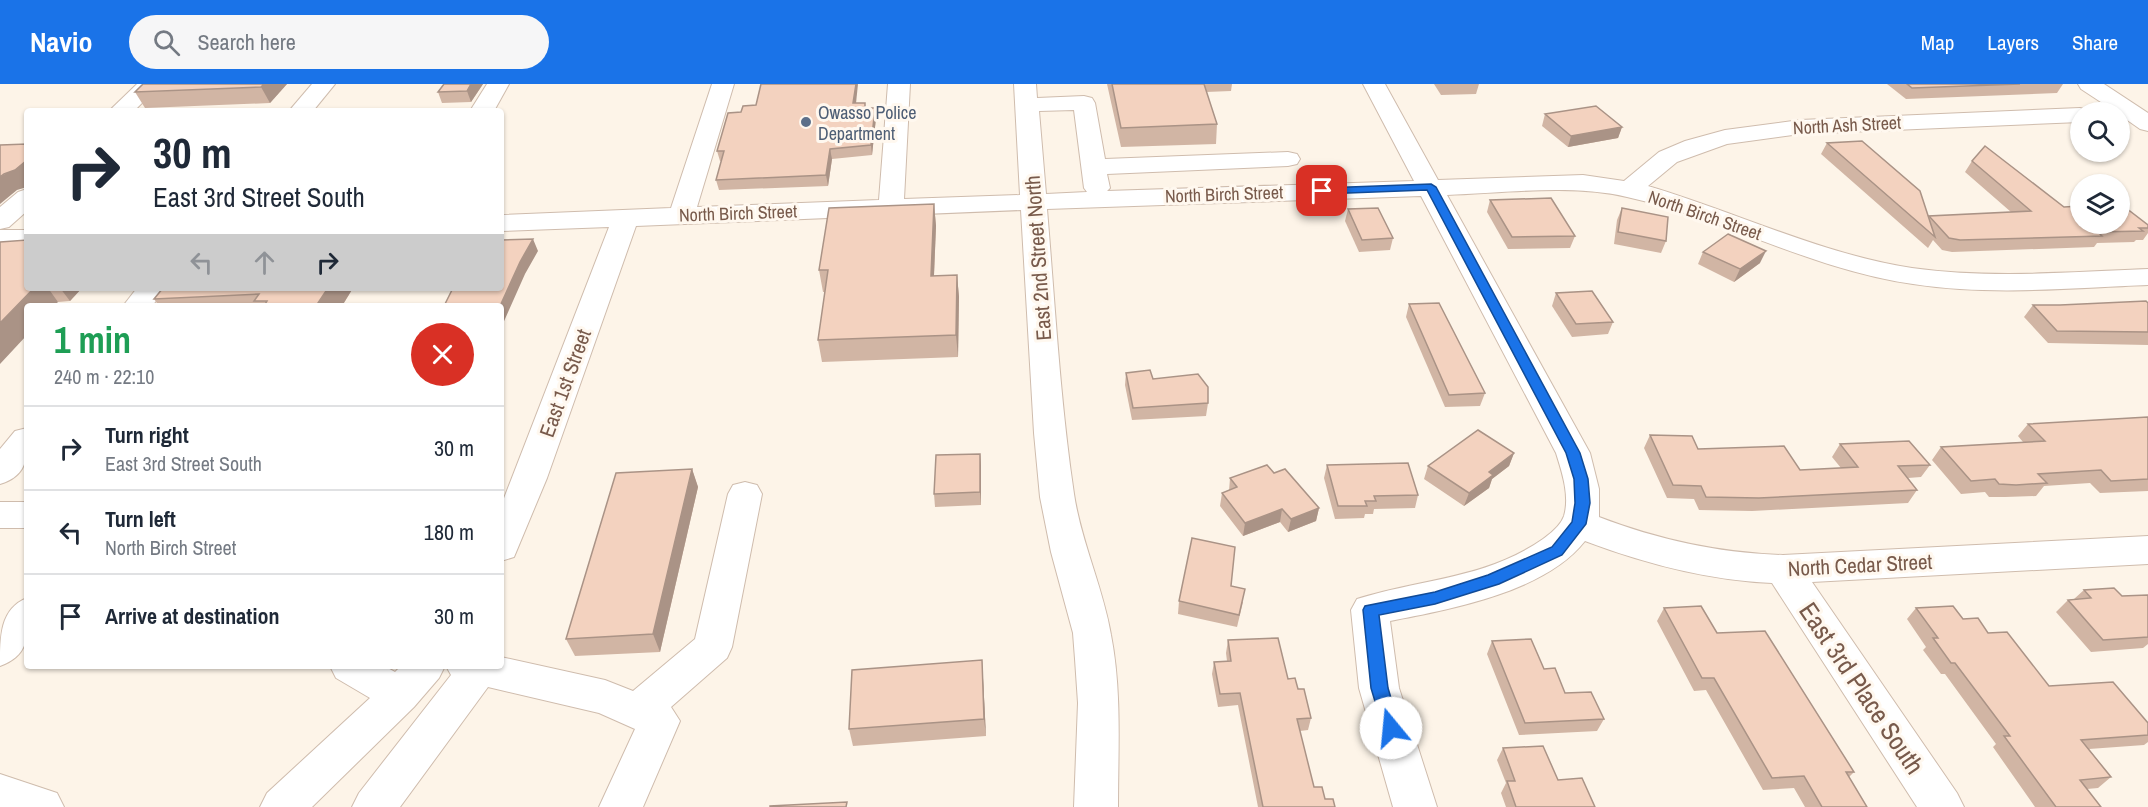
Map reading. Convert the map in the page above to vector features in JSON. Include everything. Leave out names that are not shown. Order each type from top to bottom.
[{"type":"street","points":[[124,108],[150,84]]},
{"type":"street","points":[[304,108],[324,84]]},
{"type":"street","points":[[484,108],[498,84]]},
{"type":"street","points":[[682,215],[723,84]]},
{"type":"street","points":[[891,207],[899,84]]},
{"type":"street","points":[[1374,84],[1573,453],[1581,479],[1582,503],[1579,524],[1557,551],[1493,580],[1435,598],[1370,610],[1379,688],[1415,807]]},
{"type":"street","points":[[2089,84],[2133,116]]},
{"type":"street","points":[[1026,95],[1084,103],[1099,199]]},
{"type":"street","name":"East 2nd Street North","points":[[1026,95],[1050,433],[1061,517],[1092,633],[1098,703],[1096,807]]},
{"type":"street","name":"North Ash Street","points":[[1629,189],[1668,157],[1725,137],[1800,127],[2070,115]]},
{"type":"street","points":[[1094,167],[1288,159]]},
{"type":"street","points":[[1224,162],[1234,194]]},
{"type":"street","name":"North Birch Street","points":[[504,223],[1234,194],[1583,183],[1629,189],[1681,204],[1832,258],[1912,276],[1994,283],[2148,277]]},
{"type":"street","points":[[0,221],[24,200]]},
{"type":"street","name":"East 1st Street","points":[[504,540],[530,478],[626,218]]},
{"type":"street","points":[[0,238],[24,238]]},
{"type":"street","points":[[140,303],[150,291]]},
{"type":"street","points":[[0,471],[24,443]]},
{"type":"street","points":[[638,711],[713,647],[745,494]]},
{"type":"street","points":[[0,515],[24,515]]},
{"type":"street","name":"North Cedar Street","points":[[1579,524],[1668,556],[1711,565],[1783,569],[2148,549]]},
{"type":"street","name":"East 3rd Place South","points":[[1783,569],[1942,807]]},
{"type":"street","points":[[0,650],[24,617]]},
{"type":"street","points":[[363,669],[413,681]]},
{"type":"street","points":[[374,807],[471,669]]},
{"type":"street","points":[[477,669],[605,697],[659,721],[621,807]]},
{"type":"street","points":[[282,807],[413,681]]},
{"type":"street","points":[[0,794],[42,807]]},
{"type":"building","points":[[143,84],[264,84],[261,87],[135,92]]},
{"type":"building","points":[[444,84],[471,84],[467,91],[438,92]]},
{"type":"building","name":"Owasso Police Department","points":[[761,84],[856,84],[853,103],[865,103],[865,108],[875,108],[871,145],[830,149],[826,175],[716,180],[724,151],[717,151],[728,113],[741,112],[743,106],[756,105]]},
{"type":"building","points":[[1112,84],[1204,84],[1217,124],[1121,128]]},
{"type":"building","points":[[1907,84],[2020,84],[1912,88]]},
{"type":"building","points":[[1596,106],[1622,127],[1571,136],[1545,114]]},
{"type":"building","points":[[1862,141],[1920,191],[1935,237],[1827,143]]},
{"type":"building","points":[[24,144],[24,162],[0,177],[0,145]]},
{"type":"building","points":[[1985,146],[2064,207],[2070,207],[2070,234],[2100,234],[2102,236],[1960,240],[1949,238],[1929,216],[2031,211],[1972,161]]},
{"type":"building","points":[[1551,198],[1575,236],[1512,237],[1490,200]]},
{"type":"building","points":[[934,204],[931,276],[957,275],[956,335],[818,340],[828,270],[819,270],[829,208]]},
{"type":"building","points":[[1378,208],[1393,238],[1362,240],[1348,209]]},
{"type":"building","points":[[1622,208],[1668,217],[1666,241],[1618,232]]},
{"type":"building","points":[[2130,211],[2148,225],[2148,228],[2139,228],[2143,231],[2130,231]]},
{"type":"building","points":[[1728,234],[1766,251],[1740,269],[1703,252]]},
{"type":"building","points":[[533,239],[501,303],[446,303],[452,291],[504,291],[504,240]]},
{"type":"building","points":[[24,240],[24,291],[31,291],[0,323],[0,242]]},
{"type":"building","points":[[161,291],[326,291],[318,303],[254,301],[259,294],[154,299]]},
{"type":"building","points":[[1592,291],[1613,322],[1576,324],[1556,293]]},
{"type":"building","points":[[2146,301],[2148,303],[2148,332],[2057,331],[2033,305],[2060,305]]},
{"type":"building","points":[[1439,303],[1485,393],[1449,395],[1409,304]]},
{"type":"building","points":[[1150,370],[1153,379],[1198,374],[1208,387],[1208,403],[1133,408],[1126,373]]},
{"type":"building","points":[[2148,417],[2148,479],[2111,481],[2101,470],[2038,474],[2047,483],[2016,485],[1999,484],[1995,479],[1971,481],[1941,447],[2045,441],[2028,424]]},
{"type":"building","points":[[1478,430],[1514,453],[1489,472],[1493,475],[1469,493],[1428,466]]},
{"type":"building","points":[[1650,435],[1692,436],[1698,449],[1784,446],[1800,470],[1858,467],[1840,444],[1909,441],[1930,465],[1898,466],[1917,490],[1759,498],[1706,497],[1701,486],[1673,485]]},
{"type":"building","points":[[980,454],[980,492],[934,494],[936,455]]},
{"type":"building","points":[[1408,463],[1418,495],[1374,496],[1376,501],[1365,501],[1367,506],[1338,506],[1327,465]]},
{"type":"building","points":[[1267,465],[1274,473],[1285,469],[1319,508],[1291,519],[1282,509],[1245,523],[1222,493],[1237,487],[1230,478]]},
{"type":"building","points":[[692,469],[653,634],[566,639],[616,473]]},
{"type":"building","points":[[1192,538],[1235,547],[1231,586],[1245,589],[1239,615],[1179,601]]},
{"type":"building","points":[[2114,588],[2122,596],[2148,595],[2148,637],[2103,640],[2068,600],[2091,598],[2084,590]]},
{"type":"building","points":[[1701,606],[1717,633],[1765,631],[1854,772],[1846,772],[1867,807],[1822,807],[1804,776],[1772,778],[1714,678],[1702,678],[1664,608]]},
{"type":"building","points":[[1953,606],[1963,619],[1978,618],[1988,633],[2007,632],[2049,686],[2113,682],[2148,723],[2148,735],[2081,740],[2111,777],[2080,780],[2101,807],[2056,807],[2004,736],[2010,736],[1955,663],[1951,663],[1933,638],[1938,638],[1916,608]]},
{"type":"building","points":[[1278,638],[1288,679],[1295,678],[1298,689],[1304,689],[1311,718],[1297,719],[1314,787],[1322,787],[1325,799],[1333,799],[1335,807],[1263,807],[1240,693],[1220,694],[1214,662],[1231,661],[1228,640]]},
{"type":"building","points":[[1531,639],[1544,669],[1555,668],[1565,693],[1591,692],[1604,719],[1525,723],[1492,641]]},
{"type":"building","points":[[982,660],[984,719],[849,729],[852,670]]},
{"type":"building","points":[[1543,746],[1558,780],[1582,778],[1595,807],[1516,807],[1507,781],[1515,781],[1503,748]]},
{"type":"building","points":[[847,802],[846,807],[770,807],[770,806]]},
{"type":"place","name":"Owasso Police Department","points":[[806,122]]},
{"type":"route","points":[[1322,191],[1431,187],[1573,453],[1581,479],[1582,503],[1579,524],[1557,551],[1493,580],[1435,598],[1370,610],[1379,688],[1391,728]]}]
